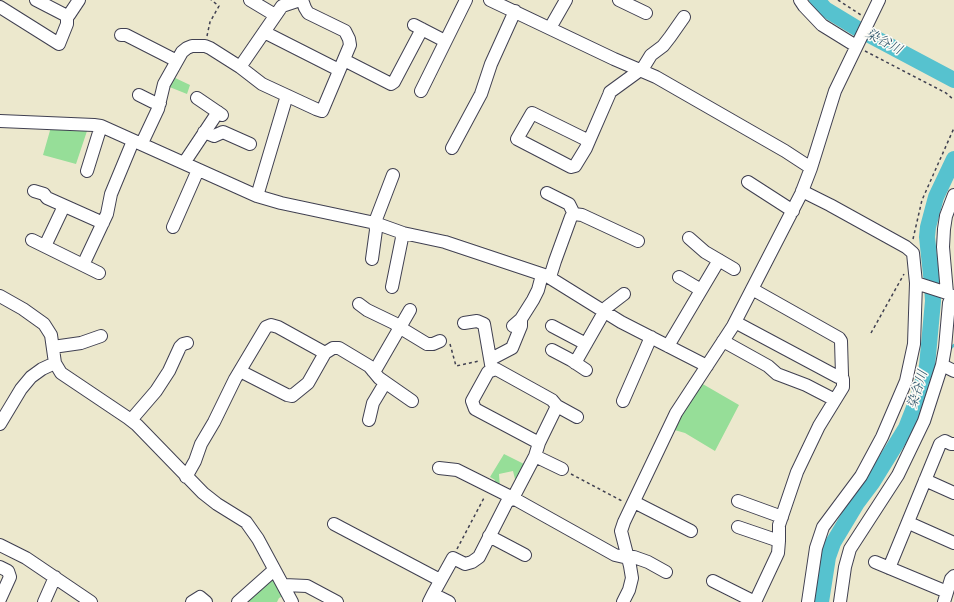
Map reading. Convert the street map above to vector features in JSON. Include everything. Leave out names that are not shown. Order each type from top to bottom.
[{"type":"street","points":[[36,0],[66,16]]},
{"type":"street","points":[[66,16],[69,15],[79,0]]},
{"type":"street","points":[[250,0],[275,15]]},
{"type":"street","points":[[421,91],[466,0]]},
{"type":"street","points":[[490,0],[614,59],[656,77],[707,105],[811,168]]},
{"type":"street","points":[[550,28],[566,0]]},
{"type":"street","points":[[619,0],[646,13]]},
{"type":"street","points":[[800,0],[822,25],[857,45]]},
{"type":"street","points":[[623,602],[629,590],[632,578],[621,531],[624,522],[676,413],[735,322],[793,211],[811,168],[835,91],[879,0]]},
{"type":"street","points":[[83,265],[107,214],[111,194],[160,103],[164,84],[182,52],[187,48],[197,46],[205,46],[210,48],[240,67],[259,82],[322,111],[350,45],[347,33],[308,13],[295,1],[282,6],[240,67]]},
{"type":"street","points":[[0,7],[59,44],[67,24],[66,16]]},
{"type":"street","points":[[452,148],[481,94],[491,64],[515,12]]},
{"type":"street","points":[[588,141],[532,113],[517,139],[571,167],[575,166],[588,141],[610,92],[643,68],[654,52],[663,46],[684,17]]},
{"type":"street","points":[[264,32],[341,65],[391,84],[394,82],[418,27],[445,41]]},
{"type":"street","points":[[121,35],[126,35],[177,61]]},
{"type":"street","points":[[139,95],[153,102],[160,103]]},
{"type":"street","points":[[258,196],[288,96]]},
{"type":"street","points":[[184,163],[204,132],[220,114],[197,98]]},
{"type":"street","points":[[0,121],[94,124],[138,142],[258,196],[281,203],[375,223],[404,233],[445,242],[546,276],[604,312],[707,366]]},
{"type":"street","points":[[87,171],[101,126]]},
{"type":"street","points":[[204,132],[214,136],[223,132],[250,144]]},
{"type":"street","points":[[173,227],[198,170]]},
{"type":"street","points":[[372,259],[376,230],[375,223],[393,175]]},
{"type":"street","points":[[748,182],[793,211]]},
{"type":"street","points":[[34,191],[44,194],[47,198],[103,223]]},
{"type":"street","points":[[802,191],[911,250],[914,257],[917,284],[914,344],[906,381],[882,437],[862,476],[824,527],[816,548],[808,602]]},
{"type":"street","points":[[547,193],[569,204],[574,214]]},
{"type":"street","points":[[840,602],[845,567],[850,549],[893,485],[910,453],[924,421],[950,344],[949,294],[943,247],[946,216],[954,195]]},
{"type":"street","points":[[45,246],[64,206]]},
{"type":"street","points":[[574,214],[579,214],[638,241]]},
{"type":"street","points":[[539,443],[475,409],[472,401],[492,365],[512,348],[521,326],[517,322],[536,295],[555,261],[571,217],[574,214]]},
{"type":"street","points":[[392,287],[404,233]]},
{"type":"street","points":[[689,238],[697,246],[734,269]]},
{"type":"street","points":[[32,240],[99,273]]},
{"type":"street","points":[[668,346],[719,260]]},
{"type":"street","points":[[679,277],[701,290]]},
{"type":"street","points":[[917,284],[949,294]]},
{"type":"street","points":[[752,289],[839,338],[841,341],[843,371],[840,376]]},
{"type":"street","points":[[575,363],[604,312],[609,305],[624,294]]},
{"type":"street","points":[[0,296],[23,309],[44,324],[51,335],[56,363],[61,373],[131,420],[211,500],[246,522],[256,535],[292,602]]},
{"type":"street","points":[[359,304],[367,310],[394,323],[426,344],[433,344],[444,340]]},
{"type":"street","points":[[373,371],[377,367],[410,310]]},
{"type":"street","points":[[464,323],[477,320],[484,324],[492,365],[496,369],[552,400],[557,406],[577,416]]},
{"type":"street","points":[[735,322],[838,377],[840,376]]},
{"type":"street","points":[[186,476],[240,370],[268,325],[275,325],[282,328],[325,353]]},
{"type":"street","points":[[552,326],[586,344]]},
{"type":"street","points":[[53,347],[81,343],[101,336]]},
{"type":"street","points":[[623,401],[650,337]]},
{"type":"street","points":[[723,341],[768,366],[777,374],[806,385],[835,400]]},
{"type":"street","points":[[131,420],[156,391],[169,371],[180,347],[187,343]]},
{"type":"street","points":[[240,370],[287,395],[292,396],[308,383],[325,353],[333,348],[339,348],[369,366],[385,383],[412,401]]},
{"type":"street","points":[[552,350],[586,370]]},
{"type":"street","points":[[0,424],[4,408],[31,377],[42,369],[56,363]]},
{"type":"street","points":[[942,365],[954,371]]},
{"type":"street","points":[[713,581],[755,602],[778,553],[779,531],[782,517],[804,457],[819,426],[843,387],[840,376]]},
{"type":"street","points":[[369,420],[373,403],[385,383]]},
{"type":"street","points":[[449,602],[431,598],[440,580],[453,558],[464,564],[472,562],[479,557],[506,502],[513,498],[535,456],[539,443],[557,406]]},
{"type":"street","points":[[889,568],[909,523],[941,442],[945,441],[954,444]]},
{"type":"street","points":[[535,456],[562,469]]},
{"type":"street","points":[[439,468],[457,470],[513,498],[614,555],[628,558],[634,557],[648,562],[666,572]]},
{"type":"street","points":[[925,480],[954,493]]},
{"type":"street","points":[[738,501],[782,517]]},
{"type":"street","points":[[633,504],[691,531]]},
{"type":"street","points":[[909,523],[954,543]]},
{"type":"street","points":[[334,524],[440,580]]},
{"type":"street","points":[[738,527],[779,541]]},
{"type":"street","points":[[489,536],[525,555]]},
{"type":"street","points":[[0,545],[26,558],[91,602]]},
{"type":"street","points":[[875,562],[945,597],[951,579],[954,576]]},
{"type":"street","points":[[0,567],[8,571],[10,577],[0,599]]},
{"type":"street","points":[[238,602],[274,570]]},
{"type":"street","points":[[44,602],[55,577]]},
{"type":"street","points":[[284,585],[307,586],[337,602]]},
{"type":"street","points":[[192,602],[200,597],[206,602]]},
{"type":"path","points":[[205,46],[210,22],[219,6],[211,0]]},
{"type":"path","points":[[838,0],[869,21]]},
{"type":"path","points":[[857,45],[946,94],[954,100]]},
{"type":"path","points":[[911,250],[922,200],[954,128]]},
{"type":"path","points":[[871,333],[906,270]]},
{"type":"path","points":[[444,340],[456,366],[492,365]]},
{"type":"path","points":[[562,469],[633,504]]},
{"type":"path","points":[[453,558],[490,487]]},
{"type":"green space","points":[[171,76],[190,85],[187,94],[167,86]]},
{"type":"green space","points":[[51,127],[88,128],[76,164],[43,155]]},
{"type":"green space","points":[[701,383],[739,405],[715,451],[685,433],[671,429]]},
{"type":"green space","points":[[504,454],[526,465],[516,483],[513,471],[499,474],[500,488],[493,484],[495,480],[490,477]]},
{"type":"green space","points":[[274,576],[285,595],[279,598],[277,602],[248,602],[245,600]]},
{"type":"waterway","name":"染谷川","points":[[817,0],[825,9],[858,29],[954,80]]},
{"type":"waterway","name":"染谷川","points":[[821,602],[828,557],[833,543],[906,428],[919,395],[927,366],[933,301],[927,237],[928,227],[936,197],[954,159]]},
{"type":"waterway","points":[[950,349],[954,345]]}]
